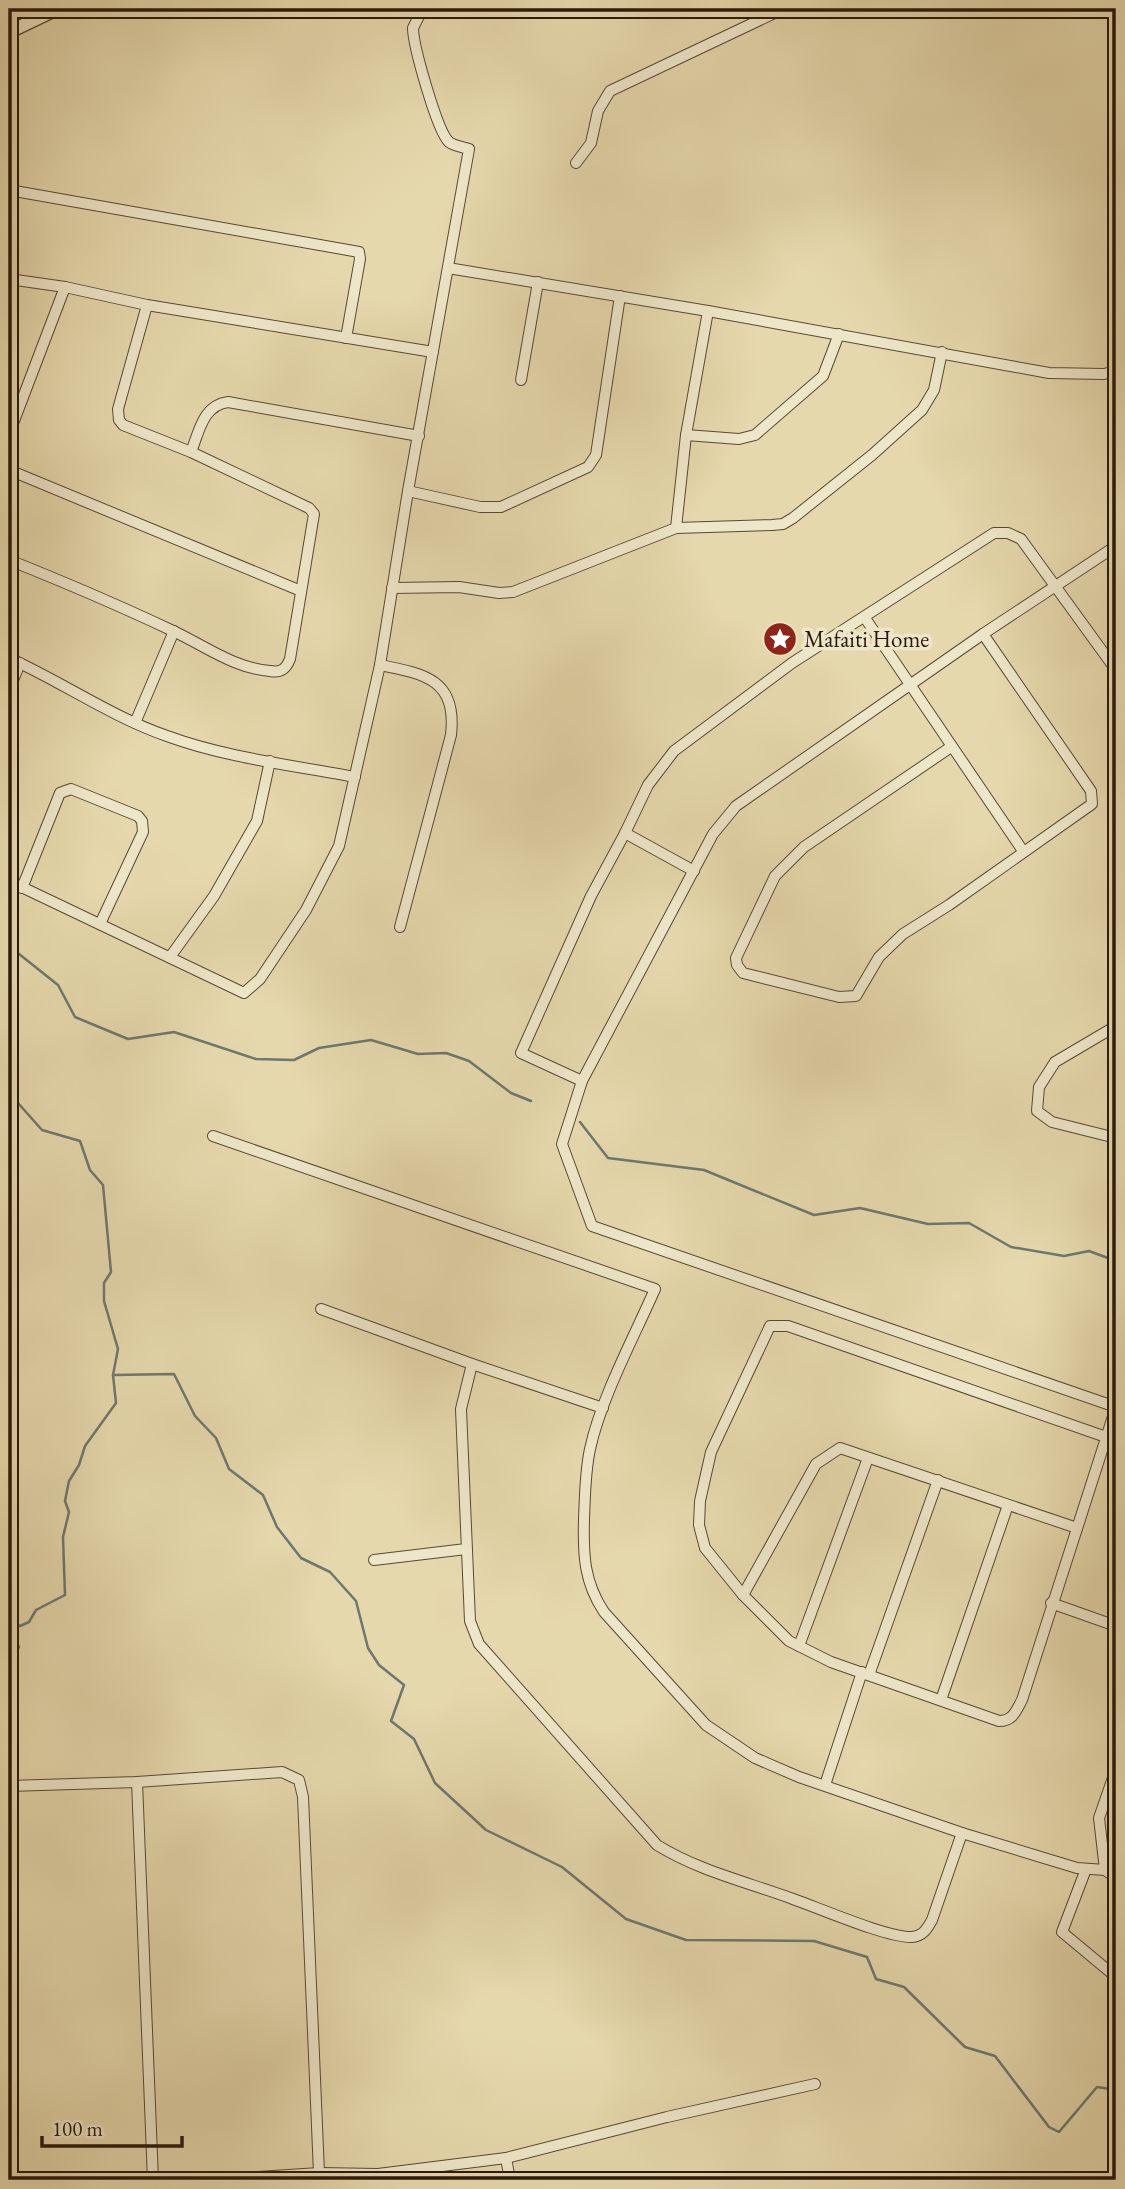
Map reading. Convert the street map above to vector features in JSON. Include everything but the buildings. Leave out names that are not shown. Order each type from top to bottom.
[{"type":"street","points":[[9,32],[57,9]]},
{"type":"street","points":[[9,881],[244,993],[260,979],[306,910],[332,863],[339,846],[380,665],[469,149],[453,144],[445,137],[428,92],[413,28],[420,14],[431,9]]},
{"type":"street","points":[[576,163],[591,143],[598,111],[610,91],[783,9]]},
{"type":"street","points":[[9,190],[359,253],[345,338]]},
{"type":"street","points":[[448,268],[708,311],[1049,373],[1104,374],[1116,371]]},
{"type":"street","points":[[9,279],[65,287],[147,305],[433,352]]},
{"type":"street","points":[[521,380],[538,282]]},
{"type":"street","points":[[9,434],[65,287]]},
{"type":"street","points":[[408,491],[480,508],[500,507],[588,467],[596,455],[620,296]]},
{"type":"street","points":[[9,560],[174,631],[233,662],[272,672],[287,667],[314,519],[313,511],[191,452],[123,425],[119,420],[118,409],[147,305]]},
{"type":"street","points":[[676,528],[686,435],[708,311]]},
{"type":"street","points":[[686,435],[739,439],[755,435],[823,376],[839,334]]},
{"type":"street","points":[[392,588],[459,587],[499,593],[513,592],[676,528],[783,524],[872,455],[922,410],[934,390],[942,352]]},
{"type":"street","points":[[191,452],[207,412],[219,403],[228,402],[419,436]]},
{"type":"street","points":[[9,470],[301,591]]},
{"type":"street","points":[[582,1081],[521,1053],[591,896],[648,785],[674,751],[792,663],[994,533],[1008,533],[1021,539],[1116,670]]},
{"type":"street","points":[[1106,1437],[788,1326],[770,1326],[711,1452],[700,1501],[699,1525],[705,1548],[743,1595],[782,1636],[799,1646],[831,1662],[999,1721],[1012,1717],[1021,1700],[1116,1407],[592,1226],[562,1144],[582,1081],[713,834],[736,806],[983,634],[1116,546]]},
{"type":"street","points":[[864,618],[1023,851]]},
{"type":"street","points":[[135,723],[174,631]]},
{"type":"street","points":[[951,747],[804,847],[783,865],[775,876],[736,958],[737,965],[746,975],[852,998],[859,994],[879,957],[903,934],[949,905],[1092,804],[1091,792],[983,634]]},
{"type":"street","points":[[9,658],[135,723],[197,747],[355,777]]},
{"type":"street","points":[[9,690],[20,663]]},
{"type":"street","points":[[380,665],[424,676],[442,689],[448,697],[451,709],[451,735],[400,927]]},
{"type":"street","points":[[170,957],[214,896],[257,821],[270,761]]},
{"type":"street","points":[[22,888],[60,793],[64,790],[71,789],[138,816],[144,826],[144,832],[100,924]]},
{"type":"street","points":[[625,833],[694,871]]},
{"type":"street","points":[[1116,1026],[1055,1062],[1039,1087],[1037,1111],[1052,1122],[1116,1138]]},
{"type":"street","points":[[213,1136],[654,1289],[603,1408],[590,1448],[585,1483],[583,1546],[593,1595],[604,1612],[706,1725],[755,1758],[962,1833],[1086,1869],[1105,1870],[1116,1878]]},
{"type":"street","points":[[321,1309],[471,1364],[603,1408]]},
{"type":"street","points":[[471,1364],[461,1409],[470,1621],[478,1644],[657,1845],[678,1858],[877,1928],[914,1937],[925,1932],[932,1920],[962,1833]]},
{"type":"street","points":[[743,1595],[816,1464],[840,1448],[1077,1528]]},
{"type":"street","points":[[799,1646],[869,1458]]},
{"type":"street","points":[[825,1785],[938,1480]]},
{"type":"street","points":[[941,1700],[1007,1505]]},
{"type":"street","points":[[374,1560],[466,1549]]},
{"type":"street","points":[[1051,1603],[1116,1626]]},
{"type":"street","points":[[1105,1870],[1099,1818],[1116,1769]]},
{"type":"street","points":[[9,1786],[137,1782],[282,1772],[299,1780],[303,1797],[319,2173]]},
{"type":"street","points":[[137,1782],[153,2180]]},
{"type":"street","points":[[1086,1869],[1062,1932],[1116,1977]]},
{"type":"street","points":[[219,2180],[319,2173],[378,2177],[506,2158],[667,2117],[815,2084]]},
{"type":"street","points":[[506,2158],[510,2180]]},
{"type":"waterway","points":[[9,946],[58,985],[75,1017],[128,1039],[174,1032],[256,1059],[294,1060],[319,1048],[371,1040],[418,1054],[446,1053],[469,1061],[511,1093],[531,1101]]},
{"type":"waterway","points":[[9,1068],[10,1094],[42,1130],[80,1141],[90,1170],[103,1185],[111,1272],[104,1283],[104,1301],[118,1349],[113,1375],[116,1403],[85,1446],[79,1465],[69,1481],[65,1501],[69,1512],[63,1537],[65,1595],[36,1610],[29,1622],[20,1626],[9,1622]]},
{"type":"waterway","points":[[580,1122],[608,1158],[704,1170],[814,1215],[860,1208],[928,1224],[969,1223],[1011,1247],[1064,1256],[1089,1251],[1116,1261]]},
{"type":"waterway","points":[[113,1375],[174,1374],[195,1416],[216,1438],[229,1469],[263,1495],[277,1527],[301,1558],[330,1572],[356,1601],[368,1648],[379,1665],[404,1685],[391,1721],[414,1739],[435,1783],[486,1830],[562,1867],[626,1919],[686,1940],[814,1941],[867,1957],[876,1979],[904,1987],[965,2047],[995,2056],[1049,2127],[1059,2132],[1097,2087],[1116,2090]]},
{"type":"waterway","points":[[9,1633],[13,1634],[19,1647],[9,1666]]},
{"type":"waterway","points":[[9,2112],[14,2115],[9,2122]]},
{"type":"waterway","points":[[9,2156],[19,2180]]},
{"type":"place","name":"Mafaiti Home","points":[[780,639]]}]
